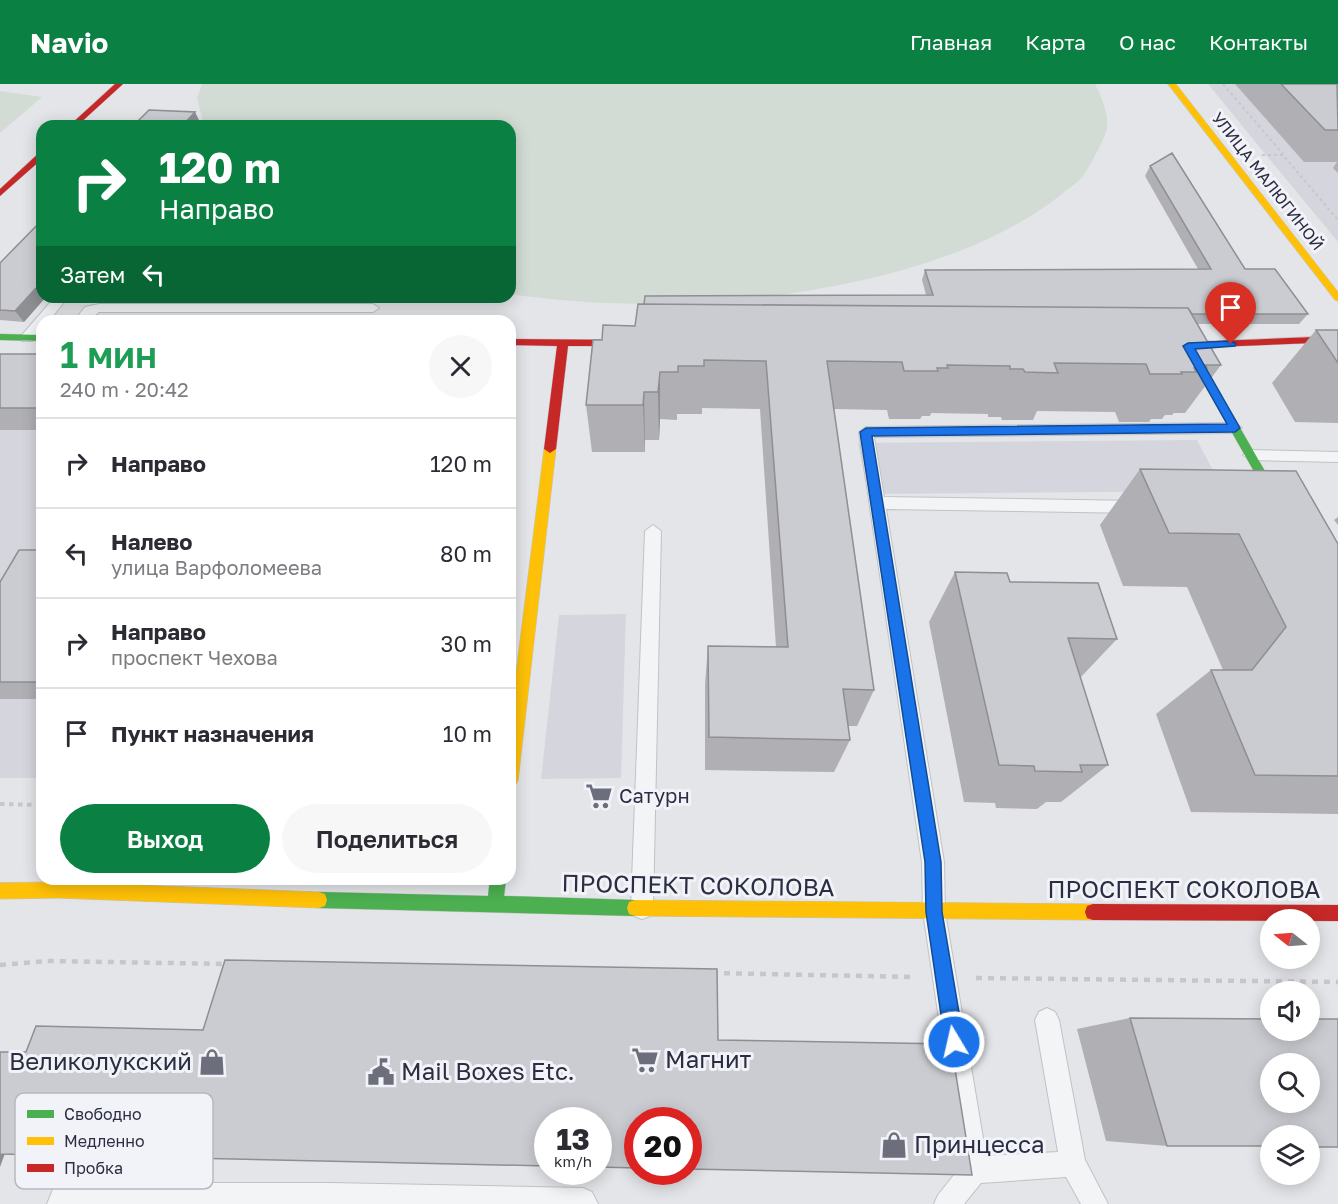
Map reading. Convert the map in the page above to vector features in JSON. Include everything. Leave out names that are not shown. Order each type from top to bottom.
[{"type":"main road","points":[[80,120],[119,84]]},
{"type":"main road","name":"УЛИЦА МАЛЮГИНОЙ","points":[[1172,84],[1338,298]]},
{"type":"main road","points":[[0,193],[36,160]]},
{"type":"main road","points":[[0,338],[36,338]]},
{"type":"main road","points":[[1153,346],[1338,339]]},
{"type":"main road","points":[[516,342],[657,343]]},
{"type":"main road","points":[[516,731],[563,342]]},
{"type":"main road","points":[[1188,346],[1284,514]]},
{"type":"main road","points":[[495,906],[497,885]]},
{"type":"main road","points":[[19,904],[58,890]]},
{"type":"main road","name":"ПРОСПЕКТ СОКОЛОВА","points":[[0,891],[58,890],[495,906],[934,912],[1338,913]]},
{"type":"lane","points":[[47,315],[57,303]]},
{"type":"lane","points":[[86,315],[90,310],[99,308],[373,308]]},
{"type":"lane","points":[[27,338],[36,327]]},
{"type":"lane","points":[[975,1170],[934,912],[933,862],[879,503],[866,432],[1235,428]]},
{"type":"lane","points":[[1251,455],[1338,457]]},
{"type":"lane","points":[[879,503],[1149,507]]},
{"type":"lane","points":[[1262,508],[1284,514]]},
{"type":"lane","points":[[642,908],[653,531]]},
{"type":"lane","points":[[1047,1020],[1073,1164],[1095,1204]]},
{"type":"lane","points":[[947,1204],[975,1170],[1073,1164]]},
{"type":"lane","points":[[60,1204],[63,1196],[583,1201],[585,1204]]},
{"type":"path","points":[[1223,84],[1338,220]]},
{"type":"path","points":[[1258,155],[1283,155]]},
{"type":"path","points":[[0,804],[36,805]]},
{"type":"path","points":[[0,965],[47,961],[238,965]]},
{"type":"path","points":[[705,973],[1338,982]]},
{"type":"shaded area","points":[[202,84],[1095,84],[1104,105],[1107,128],[1085,173],[1076,183],[1008,229],[943,257],[872,278],[797,292],[721,301],[645,304],[574,301],[516,295],[516,120],[202,120],[197,98]]},
{"type":"shaded area","points":[[1208,84],[1338,84],[1338,242],[1266,155]]},
{"type":"shaded area","points":[[0,91],[42,97],[0,133]]},
{"type":"shaded area","points":[[0,370],[36,370],[36,778],[0,778]]},
{"type":"shaded area","points":[[1197,440],[1224,491],[868,494],[858,443]]},
{"type":"shaded area","points":[[626,614],[621,778],[541,779],[559,615]]},
{"type":"building","points":[[1281,84],[1337,84],[1338,130],[1325,130]]},
{"type":"building","points":[[149,110],[195,112],[188,120],[139,120]]},
{"type":"building","points":[[1172,153],[1245,269],[1275,269],[1308,314],[1192,314],[1188,308],[644,304],[645,296],[933,295],[925,270],[1211,269],[1150,166]]},
{"type":"building","points":[[36,226],[36,288],[15,311],[0,310],[0,263]]},
{"type":"building","points":[[638,304],[1188,308],[1221,365],[1205,365],[1207,368],[1194,368],[1196,372],[1181,372],[1182,374],[1150,374],[1146,364],[1054,363],[1058,373],[1025,372],[1023,369],[1010,369],[1010,366],[947,365],[948,368],[937,368],[938,371],[904,371],[902,362],[827,361],[874,690],[843,689],[850,740],[709,737],[708,646],[788,647],[766,361],[704,360],[704,366],[678,366],[678,372],[660,372],[658,392],[644,392],[643,405],[586,405],[593,340],[602,340],[603,325],[635,326]]},
{"type":"building","points":[[1316,330],[1338,330],[1338,363]]},
{"type":"building","points":[[0,354],[36,354],[36,408],[0,408]]},
{"type":"building","points":[[1140,469],[1296,471],[1338,544],[1338,776],[1255,775],[1211,670],[1252,670],[1286,627],[1239,534],[1169,533]]},
{"type":"building","points":[[19,550],[36,550],[36,682],[0,682],[0,582]]},
{"type":"building","points":[[955,572],[1007,573],[1010,582],[1098,583],[1117,639],[1068,638],[1108,765],[1080,765],[1082,772],[1035,771],[1034,766],[999,765]]},
{"type":"building","points":[[225,960],[717,969],[718,1040],[951,1044],[972,1175],[702,1169],[702,1107],[624,1107],[624,1168],[612,1167],[612,1107],[534,1107],[534,1166],[213,1159],[213,1093],[15,1093],[15,1154],[0,1154],[0,1052],[26,1052],[36,1026],[203,1030]]},
{"type":"building","points":[[1130,1018],[1260,1019],[1260,1041],[1320,1041],[1320,1019],[1338,1019],[1338,1147],[1320,1147],[1320,1125],[1260,1125],[1260,1146],[1167,1146]]},
{"type":"traffic: fast","points":[[0,337],[36,338]]},
{"type":"traffic: fast","points":[[1188,346],[1281,509]]},
{"type":"traffic: fast","points":[[495,906],[497,885]]},
{"type":"traffic: fast","points":[[319,900],[635,908]]},
{"type":"traffic: slow","points":[[1172,84],[1338,298]]},
{"type":"traffic: slow","points":[[516,731],[550,449]]},
{"type":"traffic: slow","points":[[0,891],[58,890],[319,900]]},
{"type":"traffic: slow","points":[[635,908],[1093,912]]},
{"type":"traffic: jam","points":[[80,120],[119,84]]},
{"type":"traffic: jam","points":[[0,193],[36,160]]},
{"type":"traffic: jam","points":[[1166,346],[1338,339]]},
{"type":"traffic: jam","points":[[516,342],[637,343]]},
{"type":"traffic: jam","points":[[550,449],[563,342]]},
{"type":"traffic: jam","points":[[1093,912],[1338,913]]},
{"type":"place","name":"Сатурн","points":[[599,796]]},
{"type":"place","name":"Магнит","points":[[645,1060]]},
{"type":"place","name":"Великолукский","points":[[212,1062]]},
{"type":"place","name":"Mail Boxes Etc.","points":[[381,1072]]},
{"type":"place","name":"Принцесса","points":[[894,1145]]},
{"type":"route","points":[[954,1042],[934,912],[933,862],[879,503],[866,432],[1235,428],[1188,346],[1231,344]]}]
